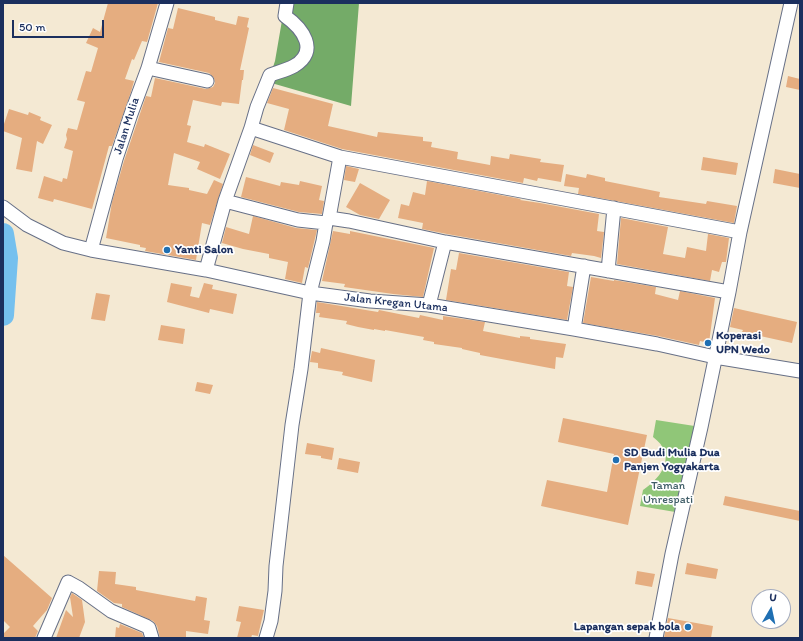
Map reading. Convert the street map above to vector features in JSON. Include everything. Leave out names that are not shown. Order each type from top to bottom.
[{"type":"street","name":"Jalan Mulia","points":[[91,250],[116,159],[130,114],[148,68],[167,3]]},
{"type":"street","points":[[206,270],[225,201],[257,107],[270,75],[294,66],[304,58],[306,54],[306,38],[300,28],[285,16],[287,3]]},
{"type":"street","points":[[656,638],[672,554],[701,427],[729,292],[740,232],[791,3]]},
{"type":"street","points":[[148,68],[207,81]]},
{"type":"street","points":[[251,128],[290,142],[340,157],[740,232]]},
{"type":"street","points":[[340,157],[328,218],[349,221],[445,242],[729,292]]},
{"type":"street","points":[[225,201],[298,220],[326,223],[310,293],[301,369],[292,425],[276,566],[275,591],[266,638]]},
{"type":"street","name":"Jalan Kregan Utama","points":[[3,207],[27,225],[63,243],[91,250],[206,270],[310,293],[370,301],[429,306],[574,329],[657,344],[715,357],[800,371]]},
{"type":"street","points":[[608,271],[614,208]]},
{"type":"street","points":[[429,306],[445,242]]},
{"type":"street","points":[[574,329],[584,266]]},
{"type":"street","points":[[44,638],[68,582],[111,611],[149,628],[152,638]]},
{"type":"green space","points":[[285,3],[359,3],[351,106],[268,82],[275,61]]},
{"type":"green space","name":"Taman Unrespati","points":[[656,420],[701,427],[681,513],[640,506],[643,490],[661,472],[666,458],[660,444],[653,437]]},
{"type":"building","points":[[108,3],[158,3],[147,42],[142,41],[134,60],[132,59],[125,79],[134,81],[112,146],[109,146],[92,209],[54,199],[53,202],[38,198],[44,176],[62,182],[63,178],[67,179],[73,151],[64,148],[67,139],[66,135],[68,128],[77,130],[85,102],[77,100],[86,71],[91,72],[98,48],[86,43],[93,28],[100,32]]},
{"type":"building","points":[[178,8],[215,17],[215,20],[236,25],[238,16],[249,18],[247,27],[249,28],[240,70],[244,70],[239,104],[222,102],[221,106],[193,100],[187,125],[191,126],[187,142],[204,147],[205,144],[230,154],[220,179],[197,169],[200,162],[174,153],[168,185],[189,188],[189,190],[207,194],[214,180],[223,184],[210,225],[202,223],[196,260],[145,251],[146,248],[140,247],[140,245],[106,238],[112,202],[124,161],[146,96],[151,97],[155,78],[206,89],[213,87],[215,83],[214,78],[209,73],[159,62],[168,28],[173,29]]},
{"type":"building","points":[[788,76],[800,79],[800,90],[786,87]]},
{"type":"building","points":[[273,88],[333,104],[328,126],[377,137],[378,132],[423,137],[423,141],[432,142],[431,147],[458,152],[457,159],[490,165],[491,156],[509,159],[510,154],[541,159],[540,162],[564,165],[561,182],[538,178],[537,181],[524,178],[523,183],[342,149],[284,130],[289,109],[267,103]]},
{"type":"building","points":[[9,109],[28,115],[29,112],[41,117],[40,120],[52,125],[43,144],[37,141],[32,172],[16,169],[22,138],[3,131]]},
{"type":"building","points":[[253,145],[274,153],[270,163],[250,155]]},
{"type":"building","points":[[703,157],[738,163],[736,175],[701,170]]},
{"type":"building","points":[[346,166],[359,169],[355,182],[344,180]]},
{"type":"building","points":[[775,169],[800,174],[800,188],[773,183]]},
{"type":"building","points":[[566,174],[586,178],[587,174],[605,178],[605,181],[660,192],[659,197],[706,204],[707,201],[737,206],[734,223],[578,194],[579,188],[564,186]]},
{"type":"building","points":[[246,177],[280,186],[281,182],[299,185],[300,181],[322,186],[319,200],[324,201],[322,214],[299,212],[241,197]]},
{"type":"building","points":[[427,181],[599,214],[597,231],[604,232],[601,258],[572,253],[571,256],[447,234],[422,229],[423,223],[398,218],[401,204],[409,206],[413,192],[425,195]]},
{"type":"building","points":[[360,183],[390,200],[379,219],[360,215],[346,207]]},
{"type":"building","points":[[253,216],[296,228],[317,230],[308,268],[305,267],[302,283],[285,279],[288,262],[269,258],[269,254],[222,243],[226,227],[249,234]]},
{"type":"building","points":[[621,218],[668,227],[663,254],[685,258],[687,247],[706,251],[708,234],[729,238],[726,262],[722,262],[719,272],[712,270],[710,281],[617,264]]},
{"type":"building","points":[[333,231],[350,234],[350,231],[434,248],[423,297],[344,287],[345,284],[322,281]]},
{"type":"building","points":[[459,253],[569,272],[567,286],[573,287],[567,320],[446,300],[451,269],[456,270]]},
{"type":"building","points":[[591,277],[656,287],[655,294],[678,300],[680,291],[715,298],[709,343],[700,341],[699,345],[658,336],[583,323]]},
{"type":"building","points":[[171,283],[192,287],[190,296],[199,298],[204,283],[213,285],[212,289],[237,294],[233,314],[210,309],[209,313],[167,302]]},
{"type":"building","points":[[96,293],[110,295],[105,321],[91,319]]},
{"type":"building","points":[[317,302],[378,312],[379,310],[419,318],[420,315],[443,320],[443,316],[485,322],[483,331],[520,338],[520,336],[530,337],[530,339],[566,344],[563,358],[556,357],[555,369],[480,355],[480,353],[462,348],[434,344],[434,342],[423,340],[424,337],[358,327],[346,324],[347,321],[319,317],[320,313],[316,313]]},
{"type":"building","points":[[734,308],[797,322],[792,343],[742,332],[743,330],[730,327]]},
{"type":"building","points":[[161,325],[185,329],[183,344],[158,340]]},
{"type":"building","points":[[321,348],[375,360],[372,382],[342,375],[343,372],[318,368],[318,363],[310,362],[312,351],[320,353]]},
{"type":"building","points":[[197,382],[213,385],[210,394],[195,391]]},
{"type":"building","points":[[563,418],[647,435],[628,525],[541,506],[547,480],[607,492],[614,454],[558,442]]},
{"type":"building","points":[[307,443],[334,448],[332,460],[321,458],[321,456],[305,454]]},
{"type":"building","points":[[339,458],[360,462],[358,473],[337,469]]},
{"type":"building","points":[[725,496],[800,511],[800,521],[723,505]]},
{"type":"building","points":[[3,555],[52,598],[47,610],[33,626],[38,631],[35,638],[3,638],[3,634],[10,627],[3,620]]},
{"type":"building","points":[[687,563],[718,569],[716,579],[685,574]]},
{"type":"building","points":[[99,571],[116,572],[115,584],[136,587],[136,590],[195,601],[196,596],[207,598],[204,620],[210,621],[208,634],[186,631],[186,638],[160,638],[157,626],[153,621],[122,607],[122,604],[114,603],[97,591]]},
{"type":"building","points":[[637,571],[655,574],[652,587],[635,584]]},
{"type":"building","points":[[72,593],[82,600],[85,622],[79,638],[56,638],[66,610],[73,617],[70,597]]},
{"type":"building","points":[[239,606],[264,610],[258,636],[252,635],[251,638],[237,638],[241,622],[236,621]]},
{"type":"building","name":"Lapangan sepak bola","points":[[668,618],[713,626],[711,638],[664,638]]},
{"type":"building","points":[[120,624],[142,633],[144,638],[115,638],[116,627],[119,628]]},
{"type":"waterway","points":[[3,234],[7,258],[3,315]]},
{"type":"place","name":"Yanti Salon","points":[[167,250]]},
{"type":"place","name":"Koperasi UPN Wedo","points":[[708,343]]},
{"type":"place","name":"SD Budi Mulia Dua Panjen Yogyakarta","points":[[616,460]]},
{"type":"place","name":"Lapangan sepak bola","points":[[688,627]]}]
